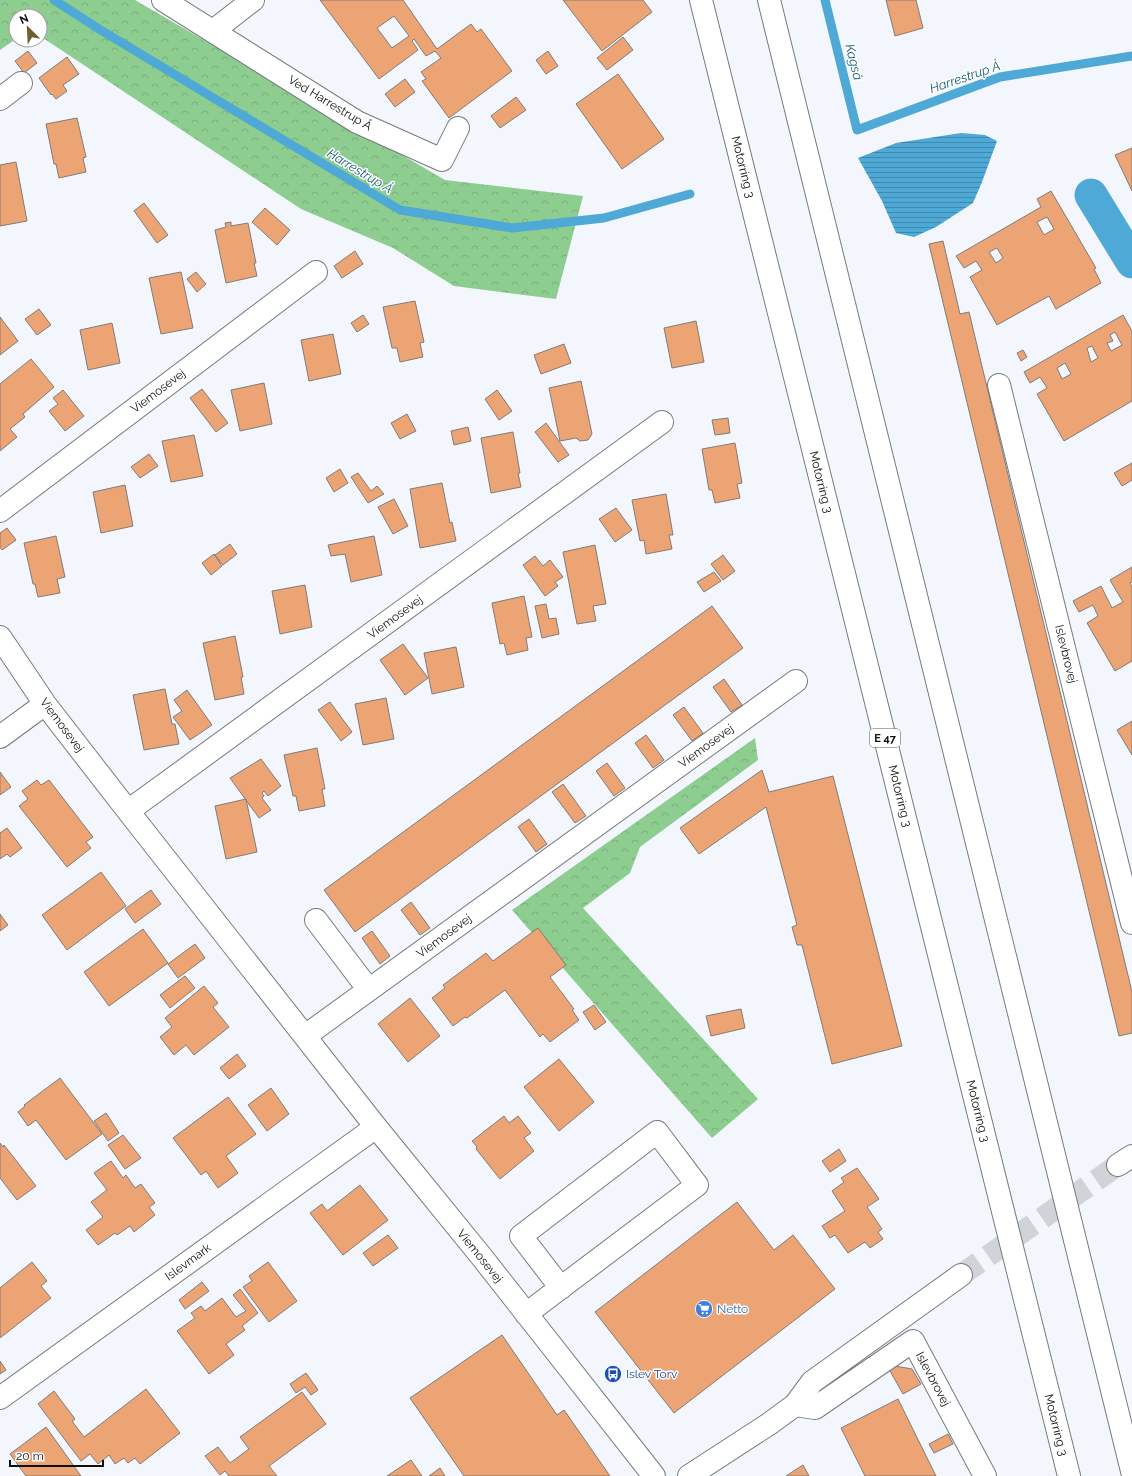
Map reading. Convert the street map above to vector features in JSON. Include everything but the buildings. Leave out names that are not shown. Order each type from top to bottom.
[{"type":"main road","name":"Ved Harrestrup Å","points":[[163,0],[357,122],[442,160],[458,128]]},
{"type":"main road","points":[[213,31],[253,0]]},
{"type":"main road","name":"Motorring 3","points":[[701,0],[1069,1476]]},
{"type":"main road","points":[[769,0],[1132,1471]]},
{"type":"main road","points":[[0,98],[21,83]]},
{"type":"main road","name":"Viemosevej","points":[[0,511],[316,272]]},
{"type":"main road","name":"Islevbrovej","points":[[1000,385],[1132,924]]},
{"type":"main road","name":"Viemosevej","points":[[128,811],[662,422]]},
{"type":"main road","name":"Viemosevej","points":[[0,637],[45,704],[128,811],[376,1127],[654,1476]]},
{"type":"main road","name":"Viemosevej","points":[[305,1036],[796,681]]},
{"type":"main road","points":[[0,737],[45,704]]},
{"type":"main road","points":[[316,920],[369,990]]},
{"type":"main road","name":"Islevmark","points":[[0,1398],[376,1127]]},
{"type":"main road","points":[[526,1314],[561,1288],[697,1185],[657,1132],[521,1236],[561,1288]]},
{"type":"main road","points":[[689,1476],[795,1406],[812,1382],[961,1275]]},
{"type":"main road","name":"Islevbrovej","points":[[795,1406],[815,1408],[913,1341],[985,1476]]},
{"type":"green space","points":[[0,0],[135,0],[445,180],[583,196],[556,299],[454,286],[393,248],[301,209],[48,41],[48,8],[8,8],[8,44],[0,50]]},
{"type":"green space","points":[[755,738],[758,760],[640,847],[630,873],[583,908],[758,1099],[712,1138],[512,910]]},
{"type":"water","points":[[961,133],[985,135],[997,141],[973,203],[936,227],[914,237],[896,233],[882,201],[858,158],[896,143]]},
{"type":"waterway","name":"Harrestrup Å","points":[[54,0],[99,29],[400,210],[512,228],[604,218],[690,194]]},
{"type":"waterway","name":"Harrestrup Å","points":[[825,0],[857,130],[1000,77],[1132,56]]},
{"type":"waterway","points":[[1091,195],[1132,262]]},
{"type":"tunnel","points":[[961,1275],[1118,1165]]},
{"type":"place","name":"Netto","points":[[704,1309]]},
{"type":"place","name":"Islev Torv","points":[[613,1374]]},
{"type":"water label","name":"Kagså","points":[[854,62]]}]
